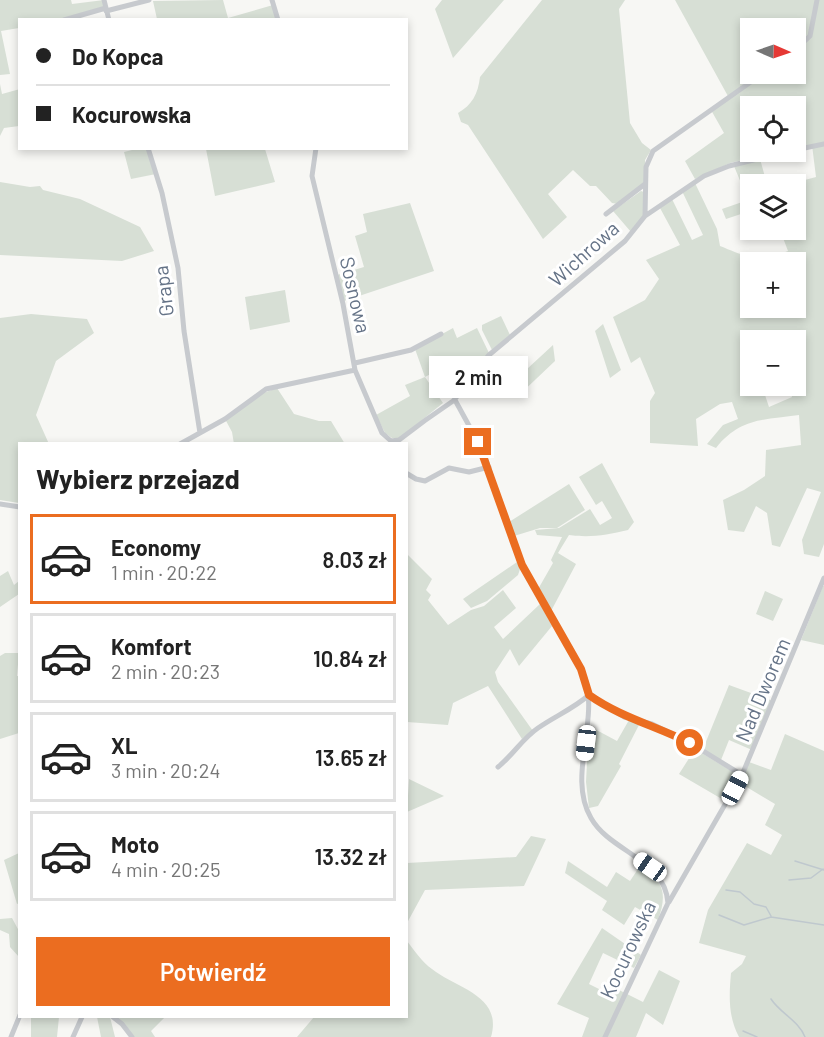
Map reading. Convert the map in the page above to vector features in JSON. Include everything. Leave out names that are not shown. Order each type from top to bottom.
[{"type":"street","points":[[104,0],[108,18]]},
{"type":"street","points":[[72,18],[148,0]]},
{"type":"street","points":[[272,0],[277,18]]},
{"type":"street","points":[[806,40],[810,36],[817,0]]},
{"type":"street","name":"Wichrowa","points":[[391,442],[399,440],[446,404],[455,400],[475,370],[489,355],[610,256],[645,216],[646,167],[653,151],[748,84]]},
{"type":"street","points":[[806,148],[824,144]]},
{"type":"street","name":"Grapa","points":[[149,150],[162,193],[178,268],[184,331],[200,433]]},
{"type":"street","name":"Sosnowa","points":[[316,150],[312,176],[355,370],[384,436],[391,442]]},
{"type":"street","points":[[645,216],[704,176],[745,162]]},
{"type":"street","points":[[606,214],[645,184]]},
{"type":"street","points":[[355,363],[411,350],[441,334]]},
{"type":"street","points":[[184,442],[225,419],[266,389],[355,370]]},
{"type":"street","name":"Kocurowska","points":[[455,400],[484,453],[502,514],[522,565],[581,669],[589,695],[583,776],[586,808],[602,833],[654,872],[666,891],[668,903],[605,1037]]},
{"type":"street","points":[[408,474],[424,481],[449,468],[469,472],[489,467]]},
{"type":"street","points":[[0,504],[18,507]]},
{"type":"street","name":"Nad Dworem","points":[[668,903],[742,775],[824,578]]},
{"type":"street","points":[[498,767],[511,757],[522,740],[548,721],[573,708],[589,695],[624,717],[652,724],[690,743],[742,775]]},
{"type":"street","points":[[11,1037],[19,1018]]},
{"type":"street","points":[[73,1037],[82,1018]]},
{"type":"street","points":[[114,1018],[122,1023],[132,1037]]},
{"type":"shaded area","points":[[0,0],[71,0],[72,4],[104,0],[106,8],[68,18],[18,18],[18,28],[1,31],[10,74],[0,75]]},
{"type":"shaded area","points":[[223,0],[228,18],[157,18],[153,1]]},
{"type":"shaded area","points":[[442,0],[504,0],[453,58],[435,9]]},
{"type":"shaded area","points":[[542,0],[625,0],[619,9],[630,123],[642,143],[651,150],[645,160],[645,184],[618,204],[612,203],[596,186],[590,186],[573,170],[548,194],[567,217],[543,239],[468,125],[461,122],[458,113],[471,103],[478,89],[480,77]]},
{"type":"shaded area","points":[[675,0],[824,0],[824,544],[819,557],[804,554],[802,540],[821,492],[807,488],[780,547],[772,545],[767,513],[756,506],[744,532],[728,530],[723,500],[765,476],[766,450],[801,445],[799,415],[753,422],[734,431],[716,448],[707,444],[723,425],[738,419],[732,402],[720,404],[696,419],[698,446],[650,443],[650,401],[655,393],[640,357],[631,363],[613,317],[645,300],[659,279],[646,260],[680,245],[660,208],[672,199],[692,240],[703,235],[682,191],[695,183],[717,229],[720,246],[740,254],[740,318],[806,318],[806,252],[786,252],[788,251],[784,240],[806,240],[806,180],[816,177],[812,145],[806,146],[806,96],[740,96],[740,161],[695,179],[685,161],[724,133],[711,110],[729,98]]},
{"type":"shaded area","points":[[273,5],[278,18],[228,18]]},
{"type":"shaded area","points":[[0,84],[2,94],[18,90],[18,126],[4,128],[0,136]]},
{"type":"shaded area","points":[[148,150],[156,174],[131,179],[124,152]]},
{"type":"shaded area","points":[[206,150],[265,150],[275,182],[215,196]]},
{"type":"shaded area","points":[[761,162],[764,174],[740,174],[740,181],[734,166]]},
{"type":"shaded area","points":[[0,182],[30,187],[40,186],[43,190],[80,199],[140,227],[154,251],[122,261],[0,255]]},
{"type":"shaded area","points":[[641,191],[644,192],[643,216],[631,232],[613,211]]},
{"type":"shaded area","points":[[410,203],[434,271],[344,301],[337,275],[364,267],[355,236],[367,232],[363,214]]},
{"type":"shaded area","points":[[740,203],[740,214],[726,219],[722,209]]},
{"type":"shaded area","points":[[285,290],[290,322],[250,330],[245,297]]},
{"type":"shaded area","points":[[31,314],[87,319],[94,333],[56,361],[36,415],[48,442],[18,442],[18,503],[0,500],[0,318]]},
{"type":"shaded area","points":[[501,316],[510,335],[492,350],[482,330],[482,325]]},
{"type":"shaded area","points":[[603,324],[621,370],[610,378],[595,331]]},
{"type":"shaded area","points":[[453,328],[457,338],[477,328],[489,353],[468,375],[464,370],[462,359],[454,364],[455,371],[450,373],[446,366],[425,377],[415,349]]},
{"type":"shaded area","points":[[553,345],[555,361],[516,398],[514,381]]},
{"type":"shaded area","points":[[425,377],[443,403],[400,438],[392,438],[385,433],[376,415],[410,396],[405,385]]},
{"type":"shaded area","points":[[277,388],[294,414],[319,421],[331,421],[344,442],[234,442],[232,432],[225,419],[258,395]]},
{"type":"shaded area","points":[[602,463],[634,522],[628,530],[613,533],[591,536],[569,535],[558,553],[576,564],[550,613],[537,591],[553,563],[551,560],[562,537],[537,535],[535,530],[559,528],[590,509],[600,525],[612,518],[602,501],[596,505],[579,477]]},
{"type":"shaded area","points":[[569,484],[585,510],[557,528],[540,528],[514,536],[509,522]]},
{"type":"shaded area","points":[[408,555],[432,579],[426,590],[431,595],[428,600],[448,625],[471,610],[484,606],[503,590],[516,608],[494,627],[503,639],[540,604],[552,626],[519,666],[510,649],[495,672],[498,682],[533,731],[522,739],[488,686],[453,703],[448,725],[408,722]]},
{"type":"shaded area","points":[[517,562],[520,569],[518,575],[487,601],[471,608],[463,599]]},
{"type":"shaded area","points":[[8,571],[14,585],[18,582],[18,595],[0,607],[0,576]]},
{"type":"shaded area","points":[[824,586],[824,645],[801,640]]},
{"type":"shaded area","points":[[765,591],[783,599],[773,621],[756,614]]},
{"type":"shaded area","points":[[5,653],[18,653],[18,733],[0,739],[0,656]]},
{"type":"shaded area","points":[[729,685],[773,701],[752,750],[729,740],[721,760],[703,749]]},
{"type":"shaded area","points":[[629,720],[640,723],[619,764],[621,766],[598,806],[589,808],[586,782],[589,726],[617,741]]},
{"type":"shaded area","points":[[785,734],[824,751],[824,1037],[739,1037],[730,1006],[731,973],[742,964],[746,956],[699,943],[708,910],[747,843],[771,855],[782,835],[765,825],[775,804],[740,783],[749,762],[771,770]]},
{"type":"shaded area","points":[[695,749],[738,775],[727,802],[679,774]]},
{"type":"shaded area","points":[[409,779],[444,796],[408,812]]},
{"type":"shaded area","points":[[531,836],[546,839],[524,886],[425,890],[408,921],[408,863],[516,857]]},
{"type":"shaded area","points":[[18,853],[17,904],[4,860]]},
{"type":"shaded area","points":[[568,861],[607,887],[616,872],[630,881],[640,866],[655,877],[662,889],[663,896],[658,920],[635,907],[624,925],[602,910],[607,901],[565,873]]},
{"type":"shaded area","points":[[12,918],[18,929],[18,956],[10,947],[9,934],[0,930],[0,919]]},
{"type":"shaded area","points":[[602,928],[641,955],[634,968],[603,953],[589,984],[603,991],[607,984],[643,1002],[659,970],[680,981],[663,1025],[646,1013],[636,1037],[582,1037],[589,1018],[557,1004]]},
{"type":"shaded area","points":[[408,942],[428,966],[484,1002],[490,1011],[493,1023],[491,1037],[297,1037],[313,1018],[408,1018]]},
{"type":"shaded area","points":[[31,1018],[59,1018],[57,1037],[31,1037]]},
{"type":"shaded area","points":[[97,1018],[110,1018],[115,1037],[101,1037]]},
{"type":"shaded area","points":[[114,1018],[164,1018],[151,1031],[155,1037],[132,1037]]},
{"type":"waterway","points":[[795,861],[824,870]]},
{"type":"waterway","points":[[789,880],[811,878],[823,869]]},
{"type":"waterway","points":[[726,890],[740,892],[754,904],[766,907],[771,916]]},
{"type":"waterway","points":[[719,915],[744,925],[771,917],[824,925]]},
{"type":"waterway","points":[[771,999],[798,1026],[805,1037]]},
{"type":"waterway","points":[[743,1031],[757,1037]]},
{"type":"route","points":[[478,442],[484,453],[502,514],[522,565],[581,669],[589,695],[624,717],[652,724],[690,743]]}]
